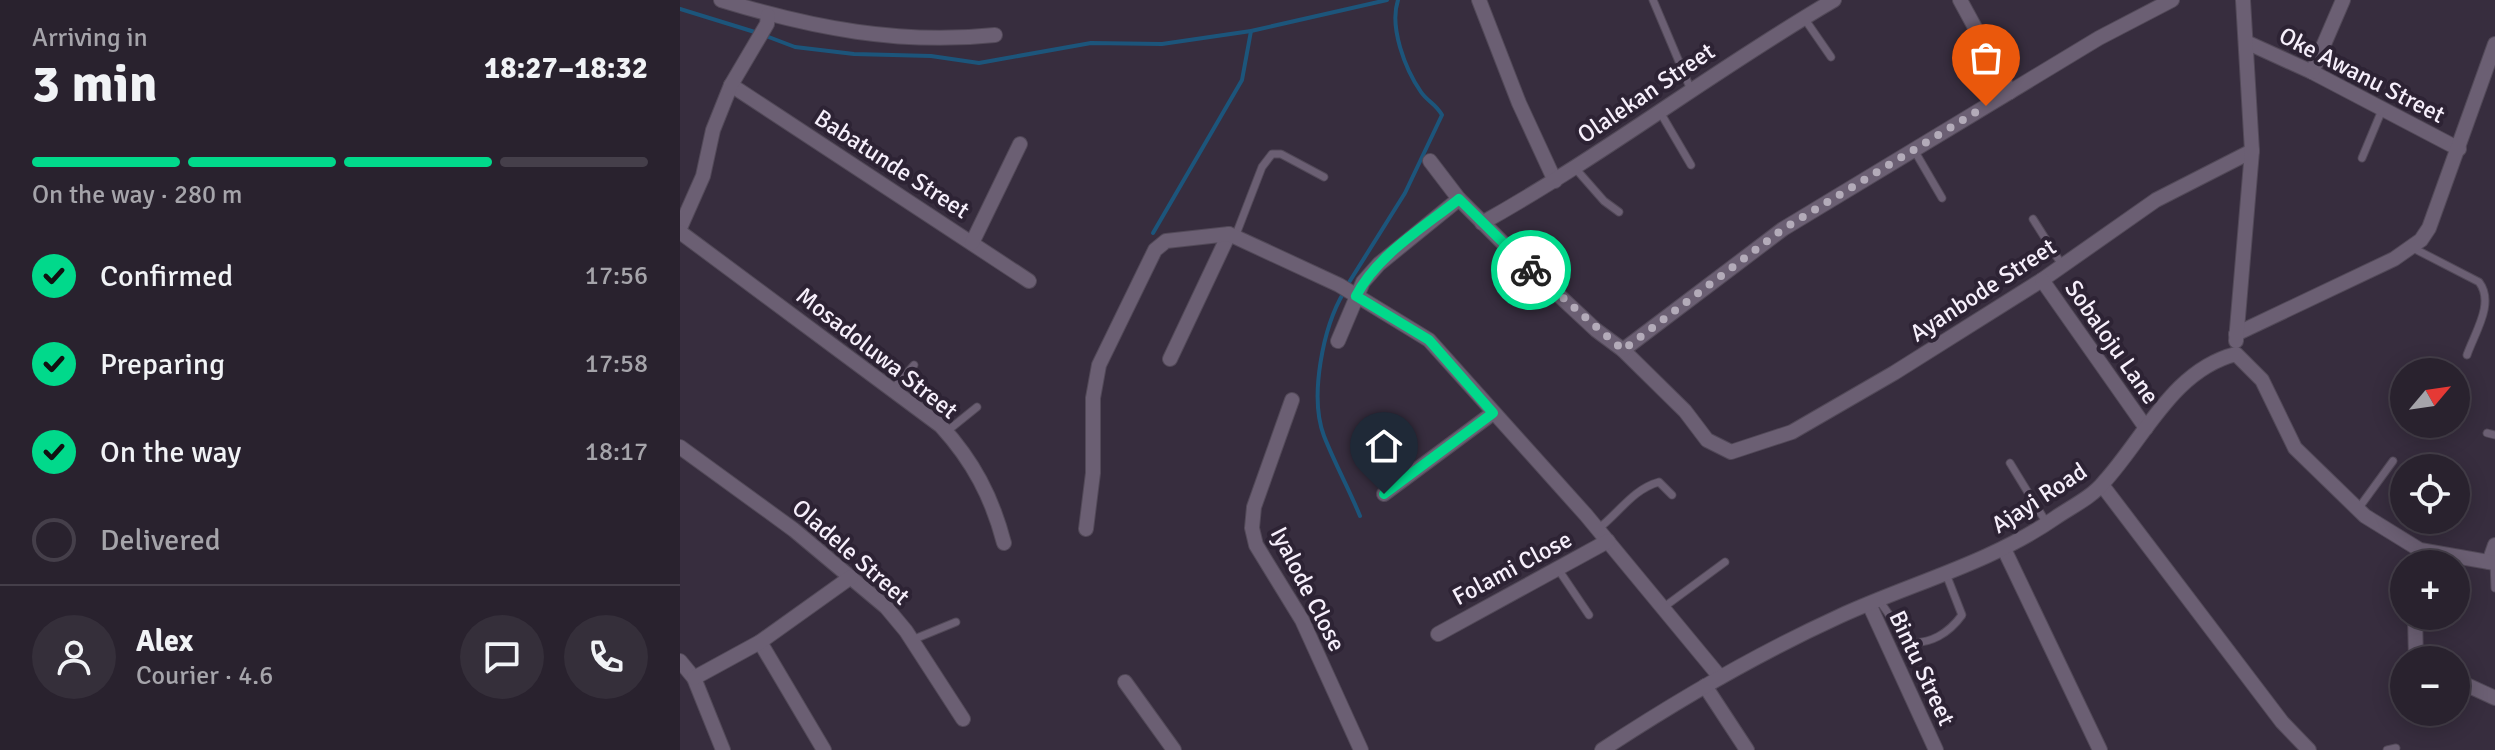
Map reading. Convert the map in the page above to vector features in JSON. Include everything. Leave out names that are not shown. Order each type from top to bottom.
[{"type":"street","points":[[721,0],[768,19],[893,37],[939,41],[995,35]]},
{"type":"street","points":[[1479,0],[1519,103],[1555,181]]},
{"type":"street","name":"Olalekan Street","points":[[1482,223],[1555,181],[1834,0]]},
{"type":"street","points":[[1960,0],[2010,92]]},
{"type":"street","points":[[1430,161],[1482,223],[1596,330],[1623,350],[1783,229],[2099,38],[2172,0]]},
{"type":"street","points":[[2243,0],[2252,151],[2236,354],[2262,380],[2295,448],[2358,509],[2410,550]]},
{"type":"street","points":[[2312,72],[2343,0]]},
{"type":"street","points":[[680,230],[703,176],[713,130],[731,85],[768,19]]},
{"type":"street","name":"Oke Awanu Street","points":[[2246,42],[2312,72],[2459,149]]},
{"type":"street","points":[[2236,334],[2394,259],[2429,228],[2495,44]]},
{"type":"street","name":"Babatunde Street","points":[[731,85],[1029,281]]},
{"type":"street","points":[[972,243],[1020,144]]},
{"type":"street","name":"Ayanbode Street","points":[[1623,350],[1685,411],[1707,440],[1731,452],[1792,432],[2042,280],[2156,200],[2252,151]]},
{"type":"street","points":[[1338,341],[1348,291],[1459,199]]},
{"type":"street","name":"Mosadoluwa Street","points":[[680,230],[946,432],[980,478],[1004,543]]},
{"type":"street","points":[[1170,359],[1232,236]]},
{"type":"street","points":[[1086,529],[1093,473],[1093,398],[1099,365],[1155,250],[1166,241],[1232,236],[1348,291],[1429,340],[1598,529],[1720,677]]},
{"type":"street","name":"Sobaloju Lane","points":[[2042,280],[2146,428]]},
{"type":"street","name":"Ajayi Road","points":[[1602,750],[1720,677],[1874,602],[2004,549],[2047,524],[2102,485],[2176,391],[2199,369],[2217,358],[2236,354]]},
{"type":"street","name":"Iyalode Close","points":[[1292,400],[1254,507],[1252,528],[1256,545],[1302,620],[1361,750]]},
{"type":"street","points":[[1384,494],[1493,413]]},
{"type":"street","name":"Oladele Street","points":[[680,447],[794,530],[886,607],[912,640],[963,719]]},
{"type":"street","points":[[2102,485],[2282,722],[2309,750]]},
{"type":"street","name":"Folami Close","points":[[1438,634],[1608,541]]},
{"type":"street","points":[[2470,561],[2493,563],[2495,545]]},
{"type":"street","points":[[2004,549],[2100,750]]},
{"type":"street","points":[[694,678],[760,642],[851,577]]},
{"type":"street","name":"Bintu Street","points":[[1874,602],[1936,750]]},
{"type":"street","points":[[760,642],[824,750]]},
{"type":"street","points":[[680,661],[694,678],[723,750]]},
{"type":"street","points":[[1125,682],[1174,750]]},
{"type":"street","points":[[1705,686],[1747,750]]},
{"type":"street","points":[[2470,686],[2495,698]]},
{"type":"lane","points":[[1653,0],[1692,91]]},
{"type":"lane","points":[[1804,18],[1831,57]]},
{"type":"lane","points":[[2362,158],[2383,108]]},
{"type":"lane","points":[[1660,112],[1691,165]]},
{"type":"lane","points":[[1914,150],[1942,198]]},
{"type":"lane","points":[[1232,236],[1262,167],[1272,154],[1281,154],[1324,177]]},
{"type":"lane","points":[[1575,168],[1604,201],[1619,212]]},
{"type":"lane","points":[[2033,219],[2062,265]]},
{"type":"lane","points":[[2411,247],[2479,282],[2485,290],[2487,301],[2467,355]]},
{"type":"lane","points":[[893,389],[914,365]]},
{"type":"lane","points":[[946,432],[977,407]]},
{"type":"lane","points":[[2010,463],[2047,524]]},
{"type":"lane","points":[[2358,509],[2390,465]]},
{"type":"lane","points":[[1598,529],[1638,491],[1654,483],[1659,482],[1672,495]]},
{"type":"lane","points":[[1664,607],[1725,562]]},
{"type":"lane","points":[[2493,563],[2495,588]]},
{"type":"lane","points":[[1558,569],[1589,615]]},
{"type":"lane","points":[[1874,602],[1908,642],[1920,644],[1953,628],[1962,615],[1946,574]]},
{"type":"lane","points":[[912,640],[956,622]]},
{"type":"lane","points":[[2387,750],[2396,748]]},
{"type":"waterway","points":[[766,36],[795,47],[854,54],[931,56],[979,63],[1091,43],[1162,44],[1251,31],[1387,0]]},
{"type":"waterway","points":[[1348,284],[1405,193],[1442,115],[1421,92],[1404,60],[1397,35],[1398,0]]},
{"type":"waterway","points":[[680,9],[758,33]]},
{"type":"waterway","points":[[1153,233],[1242,80],[1251,31]]},
{"type":"waterway","points":[[1344,292],[1324,343],[1318,402],[1324,436],[1360,516]]},
{"type":"way so far","points":[[1531,270],[1596,330],[1623,350],[1783,229],[1986,106]]},
{"type":"route","points":[[1384,494],[1493,413],[1429,340],[1356,296],[1363,282],[1379,264],[1459,199],[1531,270]]}]
